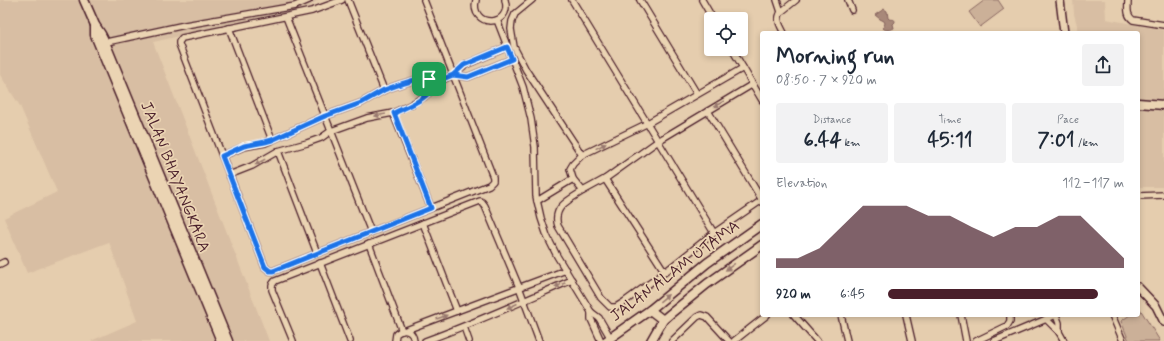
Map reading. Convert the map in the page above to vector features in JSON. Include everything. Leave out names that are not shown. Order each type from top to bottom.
[{"type":"main road","name":"JALAN BHAYANGKARA","points":[[84,0],[95,25],[95,35],[102,43],[228,341]]},
{"type":"main road","name":"JALAN BHAYANGKARA","points":[[102,43],[221,341]]},
{"type":"main road","points":[[1140,103],[1164,105]]},
{"type":"main road","name":"JALAN ALAM UTAMA","points":[[608,339],[650,310],[707,262],[760,225]]},
{"type":"main road","name":"JALAN ALAM UTAMA","points":[[652,341],[663,320],[691,296],[760,246]]},
{"type":"main road","points":[[650,310],[663,320]]},
{"type":"street","points":[[102,43],[185,25],[295,6],[309,0]]},
{"type":"street","points":[[342,0],[312,11],[182,38],[179,42],[265,267],[270,271],[489,185],[493,182],[493,177],[424,0]]},
{"type":"street","points":[[348,0],[384,90]]},
{"type":"street","points":[[476,0],[475,10],[478,15],[486,21],[491,22],[501,18],[504,14],[506,9],[505,0]]},
{"type":"street","points":[[532,0],[515,14],[512,21],[511,29],[514,47],[526,70],[582,155]]},
{"type":"street","points":[[572,0],[646,124],[714,233]]},
{"type":"street","points":[[640,0],[697,94]]},
{"type":"street","points":[[702,0],[709,12]]},
{"type":"street","points":[[777,0],[781,12]]},
{"type":"street","points":[[783,31],[778,18],[781,12],[796,0]]},
{"type":"street","points":[[848,0],[852,10]]},
{"type":"street","points":[[1060,0],[1064,31]]},
{"type":"street","points":[[1128,0],[1128,14],[1133,20],[1164,25]]},
{"type":"street","points":[[286,17],[371,232]]},
{"type":"street","points":[[496,20],[523,87],[531,119],[535,147],[536,196],[547,236],[557,256],[592,312],[599,318],[608,339]]},
{"type":"street","points":[[229,28],[272,140]]},
{"type":"street","points":[[222,156],[244,146],[272,140],[325,116],[361,103],[384,90],[401,84],[418,79],[429,79],[435,82],[453,75],[464,65],[507,47]]},
{"type":"street","points":[[736,56],[760,96]]},
{"type":"street","points":[[453,75],[468,77],[512,59]]},
{"type":"street","points":[[583,191],[573,179],[570,169],[582,155],[646,124],[743,68]]},
{"type":"street","points":[[229,175],[252,166],[278,151],[322,138],[331,132],[367,118],[394,113],[410,106],[434,88],[435,82]]},
{"type":"street","points":[[753,84],[658,141],[605,179],[570,199],[560,207],[556,220],[558,226],[601,298],[610,307],[616,307],[665,272],[714,233],[760,201]]},
{"type":"street","points":[[708,111],[760,197]]},
{"type":"street","points":[[394,113],[431,208]]},
{"type":"street","points":[[278,151],[317,253]]},
{"type":"street","points":[[537,201],[573,179]]},
{"type":"street","points":[[605,179],[665,272]]},
{"type":"street","points":[[1140,196],[1164,195]]},
{"type":"street","points":[[293,341],[272,290],[272,285],[275,281],[480,201],[484,204],[520,287],[539,341]]},
{"type":"street","points":[[423,223],[457,311]]},
{"type":"street","points":[[370,244],[404,330],[412,333],[414,336],[414,341]]},
{"type":"street","points":[[320,263],[350,341]]},
{"type":"street","points":[[395,341],[396,334],[404,330],[566,270]]},
{"type":"street","points":[[425,341],[464,327],[572,280]]},
{"type":"street","points":[[1140,289],[1156,306],[1164,322]]},
{"type":"street","points":[[592,312],[591,319],[601,341]]},
{"type":"street","points":[[672,341],[701,315],[707,317],[729,341]]},
{"type":"street","points":[[734,341],[764,317]]},
{"type":"street","points":[[796,317],[817,341]]},
{"type":"street","points":[[841,317],[847,341]]},
{"type":"street","points":[[906,317],[912,341]]},
{"type":"street","points":[[961,317],[966,341]]},
{"type":"street","points":[[976,341],[1007,326],[1010,321],[1010,317]]},
{"type":"street","points":[[996,341],[1051,317]]},
{"type":"street","points":[[1056,317],[1059,332]]},
{"type":"street","points":[[1113,317],[1123,341]]},
{"type":"street","points":[[1046,319],[1059,332],[1064,341]]},
{"type":"street","points":[[464,327],[469,341]]},
{"type":"shaded area","points":[[0,0],[318,0],[309,7],[153,42],[269,341],[91,341],[137,321],[109,242],[27,273],[4,218],[57,192],[20,106],[0,75]]},
{"type":"shaded area","points":[[985,0],[998,0],[1004,9],[980,27],[969,12]]},
{"type":"shaded area","points":[[1073,0],[1105,0],[1106,19],[1164,30],[1164,187],[1140,187],[1140,31],[1078,31],[1074,14]]},
{"type":"shaded area","points":[[884,9],[887,11],[888,18],[894,20],[894,28],[885,30],[883,28],[885,23],[884,21],[875,15]]},
{"type":"shaded area","points":[[1140,309],[1160,341],[1129,341],[1121,321],[1127,317],[1140,317]]},
{"type":"route","points":[[429,79],[418,79],[384,90],[361,103],[315,120],[272,140],[244,146],[222,156],[267,270],[273,271],[431,208],[394,113],[410,106],[424,97],[434,88],[435,82],[453,75],[468,77],[512,59],[507,47],[464,65],[453,75],[435,82],[429,79]]}]
